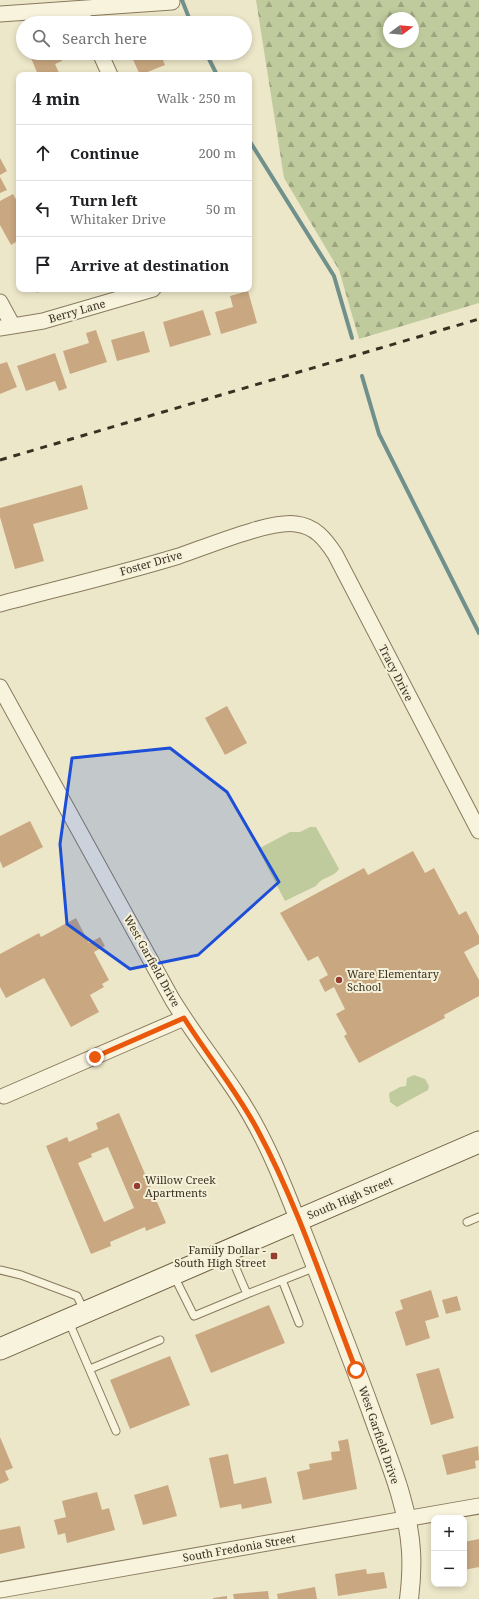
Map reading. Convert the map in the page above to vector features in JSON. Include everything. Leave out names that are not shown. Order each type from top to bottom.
[{"type":"main road","name":"South High Street","points":[[0,1349],[172,1273],[298,1221],[479,1142]]},
{"type":"street","points":[[0,14],[172,2]]},
{"type":"street","points":[[79,9],[82,16]]},
{"type":"street","points":[[103,60],[109,72]]},
{"type":"street","name":"Berry Lane","points":[[6,327],[43,321],[143,292]]},
{"type":"street","points":[[0,302],[6,327]]},
{"type":"street","name":"Foster Drive","points":[[0,604],[178,556],[271,526],[288,524],[302,525]]},
{"type":"street","name":"Tracy Drive","points":[[302,525],[312,528],[320,534],[335,554],[479,831]]},
{"type":"street","name":"West Garfield Drive","points":[[0,688],[184,1018],[238,1095],[273,1162],[298,1221],[359,1378],[396,1482],[406,1519],[411,1549],[412,1574],[409,1599]]},
{"type":"street","points":[[4,1096],[184,1018]]},
{"type":"street","name":"South Fredonia Street","points":[[0,1590],[479,1506]]},
{"type":"lane","points":[[467,1222],[479,1217]]},
{"type":"lane","points":[[229,1250],[247,1294]]},
{"type":"lane","points":[[172,1273],[194,1316],[316,1267]]},
{"type":"lane","points":[[0,1270],[21,1275],[77,1296],[76,1316],[90,1370],[116,1431]]},
{"type":"lane","points":[[0,1277],[8,1273]]},
{"type":"lane","points":[[282,1280],[299,1323]]},
{"type":"lane","points":[[90,1370],[160,1340]]},
{"type":"highlighted area","points":[[170,748],[227,792],[279,882],[198,955],[130,969],[67,924],[60,844],[72,758]]},
{"type":"green space","points":[[256,0],[479,0],[479,303],[359,339],[339,270],[284,178]]},
{"type":"green space","points":[[310,827],[316,827],[339,869],[334,874],[318,883],[316,886],[285,901],[258,849],[290,832],[300,832]]},
{"type":"green space","points":[[414,1075],[425,1079],[429,1086],[428,1090],[397,1107],[390,1102],[389,1093],[400,1087],[406,1086],[407,1078]]},
{"type":"building","points":[[32,60],[62,60],[55,64],[59,72],[37,72]]},
{"type":"building","points":[[133,60],[163,60],[165,65],[148,72],[139,72]]},
{"type":"building","points":[[0,158],[7,171],[0,175]]},
{"type":"building","points":[[0,177],[7,190],[0,193]]},
{"type":"building","points":[[13,194],[16,200],[16,242],[11,245],[0,225],[0,201]]},
{"type":"building","points":[[248,292],[257,323],[221,334],[215,312],[233,307],[230,296]]},
{"type":"building","points":[[203,310],[211,335],[170,347],[163,322]]},
{"type":"building","points":[[96,330],[107,362],[70,374],[63,351],[89,343],[86,333]]},
{"type":"building","points":[[144,331],[150,352],[117,361],[111,340]]},
{"type":"building","points":[[55,353],[67,388],[59,391],[55,381],[26,391],[17,366]]},
{"type":"building","points":[[7,362],[17,387],[0,394],[0,364]]},
{"type":"building","points":[[82,485],[88,509],[33,524],[44,561],[15,569],[0,517],[0,508]]},
{"type":"building","points":[[227,706],[247,743],[225,755],[205,718]]},
{"type":"building","points":[[30,821],[43,847],[3,868],[0,861],[0,836]]},
{"type":"building","name":"Ware Elementary School","points":[[413,851],[425,873],[434,868],[459,915],[466,911],[479,936],[479,944],[464,952],[479,980],[479,996],[444,1015],[445,1018],[359,1063],[344,1036],[347,1034],[336,1014],[345,1009],[334,987],[325,992],[319,980],[328,975],[318,956],[308,961],[280,913],[364,868],[368,875]]},
{"type":"building","points":[[76,918],[89,943],[100,937],[105,946],[94,952],[109,980],[102,984],[104,987],[90,995],[99,1012],[71,1027],[44,978],[6,998],[0,987],[0,954],[39,933],[41,937]]},
{"type":"building","name":"Willow Creek Apartments","points":[[119,1113],[166,1223],[146,1231],[145,1227],[110,1242],[111,1246],[91,1254],[46,1146],[67,1137],[69,1142],[98,1129],[96,1123]],"holes":[[[108,1147],[134,1208],[104,1222],[78,1163],[92,1157],[91,1154]]]},
{"type":"building","points":[[431,1290],[439,1317],[425,1321],[430,1338],[406,1346],[395,1312],[403,1309],[400,1300]]},
{"type":"building","points":[[457,1296],[461,1310],[446,1314],[442,1300]]},
{"type":"building","points":[[269,1305],[285,1343],[211,1373],[195,1335]]},
{"type":"building","points":[[170,1356],[190,1405],[130,1429],[110,1380]]},
{"type":"building","points":[[439,1368],[454,1418],[431,1425],[416,1374]]},
{"type":"building","points":[[0,1437],[13,1468],[5,1471],[9,1480],[0,1484]]},
{"type":"building","points":[[348,1439],[357,1489],[303,1500],[297,1472],[310,1469],[309,1464],[332,1460],[331,1452],[340,1451],[338,1441]]},
{"type":"building","points":[[478,1446],[479,1460],[475,1461],[476,1468],[447,1475],[442,1455]]},
{"type":"building","points":[[228,1454],[234,1484],[266,1477],[272,1503],[242,1509],[241,1504],[220,1508],[209,1458]]},
{"type":"building","points":[[168,1485],[177,1516],[143,1525],[134,1495]]},
{"type":"building","points":[[97,1492],[102,1510],[109,1508],[115,1530],[67,1543],[65,1533],[58,1535],[54,1520],[66,1517],[62,1501]]},
{"type":"building","points":[[20,1526],[25,1548],[0,1554],[0,1530]]},
{"type":"building","points":[[479,1539],[479,1567],[467,1569],[467,1541]]},
{"type":"building","points":[[366,1569],[367,1574],[384,1572],[387,1588],[338,1596],[335,1574]]},
{"type":"building","points":[[315,1587],[317,1599],[278,1599],[277,1594]]},
{"type":"building","points":[[268,1591],[269,1599],[234,1599],[233,1594]]},
{"type":"building","points":[[227,1596],[227,1599],[213,1599],[213,1598]]},
{"type":"waterway","points":[[182,0],[188,16]]},
{"type":"waterway","points":[[210,60],[216,72]]},
{"type":"waterway","points":[[252,145],[334,276],[352,338]]},
{"type":"waterway","points":[[362,376],[379,434],[479,633]]},
{"type":"railway","points":[[0,460],[479,319]]},
{"type":"place","name":"Ware Elementary School","points":[[339,980]]},
{"type":"place","name":"Willow Creek Apartments","points":[[137,1186]]},
{"type":"place","name":"Family Dollar - South High Street","points":[[274,1256]]},
{"type":"route","points":[[95,1057],[184,1018],[195,1036],[238,1095],[258,1130],[281,1178],[356,1370]]}]
